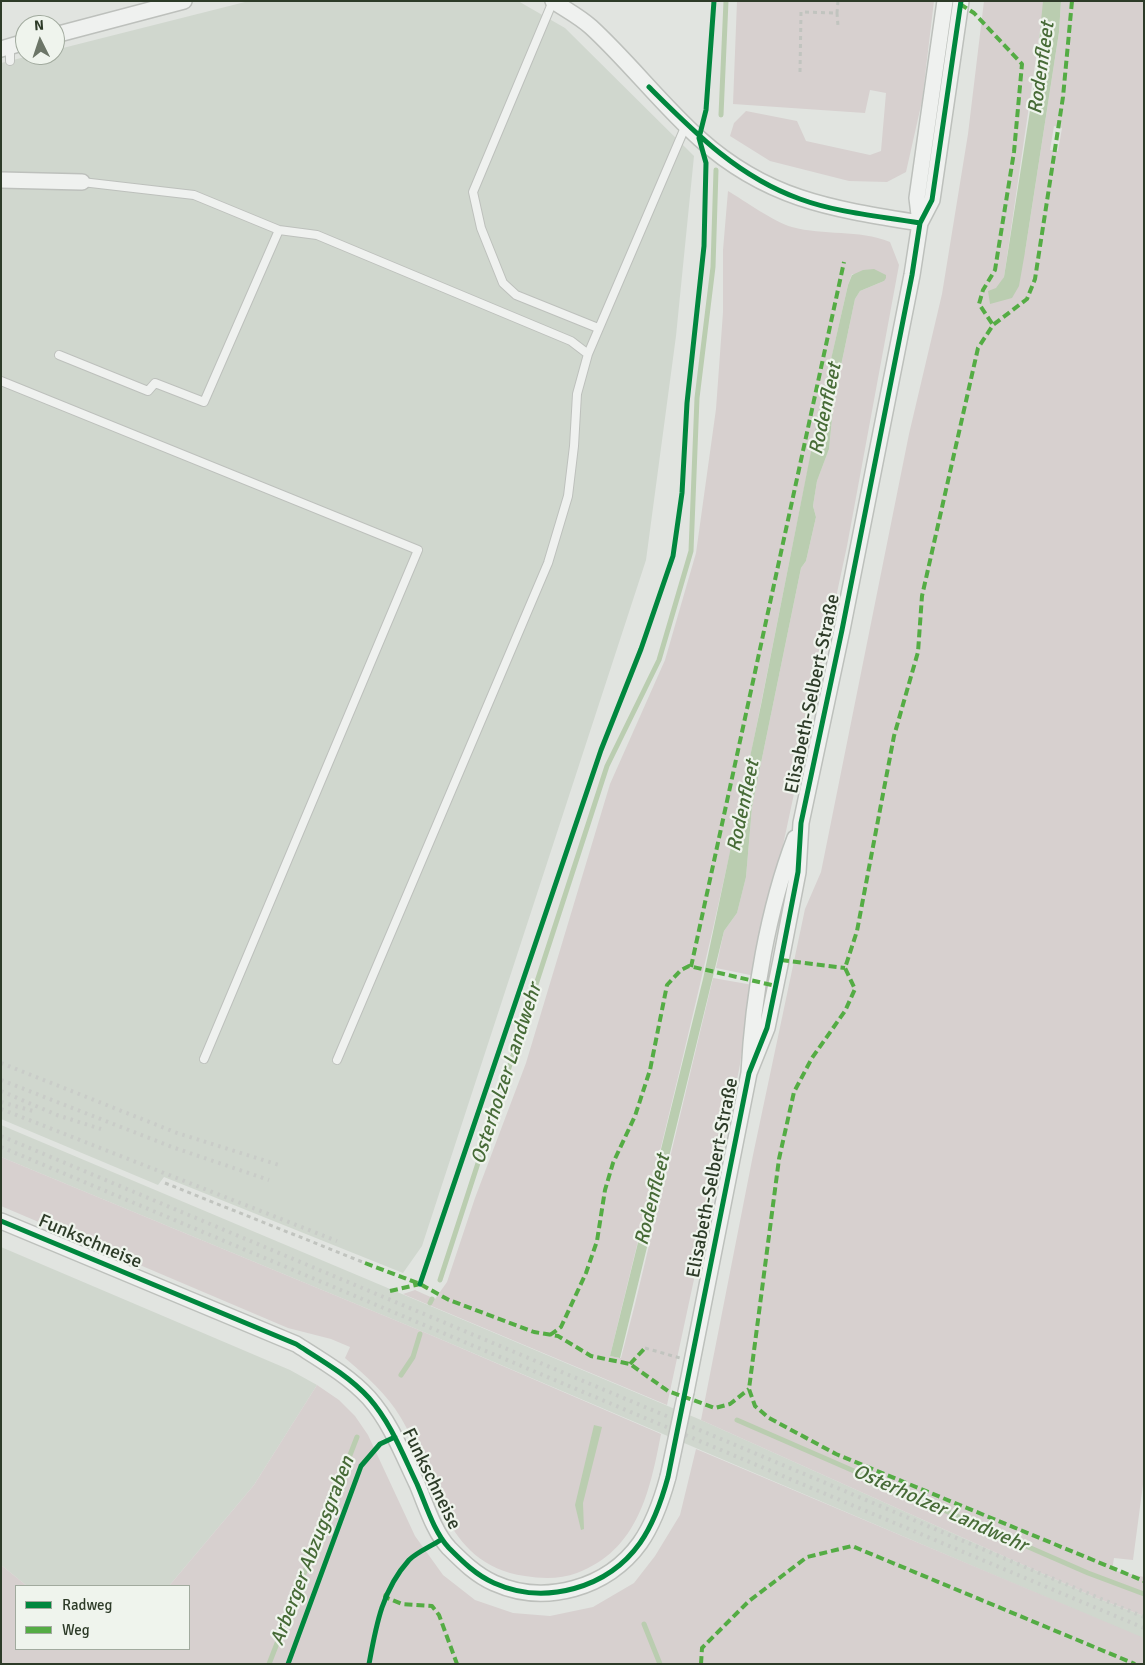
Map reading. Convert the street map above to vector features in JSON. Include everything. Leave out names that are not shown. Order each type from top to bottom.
[{"type":"street","points":[[65,32],[184,1]]},
{"type":"street","points":[[553,1],[589,26],[714,151],[769,186],[800,199],[833,209],[920,223]]},
{"type":"street","name":"Elisabeth-Selbert-Straße","points":[[686,1392],[749,1073],[752,1025],[759,982],[784,868],[801,823],[846,611],[912,275],[920,223],[917,198],[945,1]]},
{"type":"street","name":"Elisabeth-Selbert-Straße","points":[[920,223],[932,200],[961,1]]},
{"type":"street","points":[[1,180],[82,182]]},
{"type":"street","name":"Funkschneise","points":[[1,1221],[296,1344],[338,1371],[368,1397],[383,1417],[447,1546],[470,1570],[494,1584],[525,1592],[554,1593],[580,1588],[607,1573],[624,1560],[640,1543],[661,1502],[686,1392]]},
{"type":"lane","points":[[553,1],[473,192],[481,228],[503,283],[516,295],[598,328]]},
{"type":"lane","points":[[337,1060],[548,563],[568,496],[574,446],[577,394],[588,354],[686,125]]},
{"type":"lane","points":[[82,182],[194,195],[279,230],[317,235],[571,341],[588,354]]},
{"type":"lane","points":[[60,355],[148,391],[155,383],[204,402],[279,230]]},
{"type":"lane","points":[[1,381],[418,550],[204,1059]]},
{"type":"path","points":[[838,1],[838,26]]},
{"type":"path","points":[[800,72],[801,12],[837,13]]},
{"type":"path","points":[[165,1183],[365,1263]]},
{"type":"path","points":[[645,1348],[692,1361]]},
{"type":"shaded area","points":[[249,1],[518,1],[565,28],[694,156],[676,336],[646,560],[422,1246],[403,1273],[164,1177],[158,1185],[1,1119],[1,63],[15,60],[15,65],[65,65],[65,47]]},
{"type":"shaded area","points":[[737,1],[934,1],[922,101],[906,172],[887,182],[849,181],[770,161],[730,136],[734,123],[746,111],[797,121],[806,141],[870,155],[881,151],[886,93],[870,90],[865,113],[733,104]]},
{"type":"shaded area","points":[[984,1],[1043,1],[1004,277],[990,303],[1025,252],[1059,32],[1061,1],[1144,1],[1144,1477],[1133,1560],[1114,1558],[1112,1570],[1144,1577],[1144,1616],[1097,1598],[701,1420],[753,1155],[805,909],[821,872],[909,434],[942,294],[968,134]],"holes":[[[1054,126],[1062,128],[1058,151],[1050,150]]]},
{"type":"shaded area","points":[[728,191],[768,216],[792,227],[804,230],[866,235],[890,242],[899,265],[847,546],[755,976],[716,968],[724,931],[737,913],[746,877],[752,807],[801,568],[806,561],[816,517],[813,506],[817,481],[829,449],[834,399],[855,299],[860,291],[884,281],[852,274],[848,285],[820,410],[757,724],[713,930],[610,1356],[621,1358],[713,978],[753,985],[739,1070],[667,1405],[403,1294],[415,1290],[435,1299],[447,1282],[475,1198],[526,1063],[610,784],[665,660],[696,553],[716,409],[723,312],[723,250]]},
{"type":"shaded area","points":[[1,1125],[701,1420],[1097,1598],[1144,1616],[1144,1639],[426,1333],[1,1157]]},
{"type":"shaded area","points":[[1,1157],[426,1333],[661,1434],[652,1477],[638,1516],[614,1550],[598,1563],[577,1573],[552,1578],[538,1578],[497,1568],[475,1555],[458,1537],[445,1515],[401,1418],[383,1393],[345,1358],[350,1347],[331,1339],[288,1328],[1,1206]]},
{"type":"shaded area","points":[[1,1247],[290,1370],[317,1385],[254,1485],[170,1585],[26,1585],[1,1565]]},
{"type":"shaded area","points":[[317,1385],[339,1400],[355,1416],[368,1435],[415,1536],[443,1575],[475,1600],[513,1613],[550,1616],[593,1607],[634,1583],[655,1556],[680,1515],[696,1449],[1144,1638],[1144,1664],[1,1664],[1,1565],[26,1585],[15,1585],[15,1650],[190,1650],[190,1585],[170,1585],[254,1485]]},
{"type":"water","points":[[1043,1],[1061,1],[1059,32],[1025,252],[1019,286],[1012,298],[990,304],[988,291],[996,288],[1004,277],[1036,72]]},
{"type":"water","points":[[874,269],[886,275],[886,278],[884,281],[860,291],[855,299],[834,399],[829,449],[817,481],[813,506],[816,517],[806,561],[801,568],[752,807],[746,877],[737,913],[724,931],[620,1358],[610,1356],[703,979],[761,705],[818,416],[848,285],[852,275],[863,270]]},
{"type":"water","points":[[594,1425],[602,1427],[583,1503],[584,1529],[581,1530],[575,1505]]},
{"type":"waterway","name":"Osterholzer Landwehr","points":[[721,115],[726,1]]},
{"type":"waterway","name":"Osterholzer Landwehr","points":[[440,1280],[607,766],[659,660],[691,551],[697,398],[713,267],[716,170]]},
{"type":"waterway","name":"Arberger Abzugsgraben","points":[[430,1303],[432,1299]]},
{"type":"waterway","name":"Arberger Abzugsgraben","points":[[401,1375],[413,1357],[420,1334]]},
{"type":"waterway","name":"Osterholzer Landwehr","points":[[737,1420],[1088,1573],[1144,1594]]},
{"type":"waterway","name":"Arberger Abzugsgraben","points":[[269,1664],[357,1437]]},
{"type":"waterway","name":"Rodenfleet","points":[[644,1624],[660,1664]]},
{"type":"railway","points":[[1,1063],[177,1133],[279,1165]]},
{"type":"railway","points":[[1,1080],[172,1147],[269,1180]]},
{"type":"railway","points":[[1,1091],[57,1115],[101,1129]]},
{"type":"railway","points":[[1,1102],[33,1111]]},
{"type":"railway","points":[[1,1109],[337,1241]]},
{"type":"railway","points":[[1,1136],[1144,1617]]},
{"type":"railway","points":[[1,1147],[1144,1628]]},
{"type":"marked path","points":[[1072,1],[1063,97],[1035,279],[1027,299],[993,325],[978,348],[922,596],[918,652],[894,736],[857,931],[845,968],[855,989],[845,1011],[812,1058],[794,1092],[779,1159],[749,1389],[755,1406],[769,1418],[836,1454],[1144,1581]]},
{"type":"marked path","points":[[960,4],[974,13],[1022,64],[1014,152],[995,270],[983,290],[979,304],[993,325]]},
{"type":"marked path","points":[[691,967],[844,262]]},
{"type":"marked path","points":[[781,960],[845,968]]},
{"type":"marked path","points":[[550,1335],[561,1327],[586,1273],[597,1241],[605,1190],[613,1163],[635,1116],[650,1070],[667,985],[681,970],[689,966],[776,986]]},
{"type":"marked path","points":[[365,1263],[420,1284],[449,1300],[534,1332],[558,1336],[591,1356],[630,1364],[668,1391],[715,1408],[730,1404],[749,1389]]},
{"type":"marked path","points":[[390,1291],[420,1284]]},
{"type":"marked path","points":[[630,1364],[645,1348]]},
{"type":"marked path","points":[[701,1664],[702,1648],[749,1601],[807,1557],[852,1546],[1135,1664]]},
{"type":"marked path","points":[[386,1594],[385,1597],[402,1604],[432,1606],[439,1615],[457,1664]]},
{"type":"cycle path","points":[[420,1284],[601,750],[641,649],[673,556],[682,493],[687,403],[704,246],[706,163],[699,138],[706,110],[714,1]]},
{"type":"cycle path","points":[[1,1221],[296,1344],[344,1375],[369,1398],[384,1418],[444,1542],[465,1563],[487,1580],[514,1590],[534,1593],[574,1588],[593,1581],[611,1571],[627,1559],[640,1543],[657,1511],[668,1477],[749,1073],[767,1028],[798,872],[801,823],[842,630],[912,275],[920,223],[932,200],[961,1]]},
{"type":"cycle path","points":[[649,87],[718,152],[757,179],[778,190],[829,208],[920,223]]},
{"type":"cycle path","points":[[288,1664],[361,1466],[380,1444],[395,1437]]},
{"type":"cycle path","points":[[369,1664],[378,1622],[392,1584],[409,1560],[442,1539]]}]
